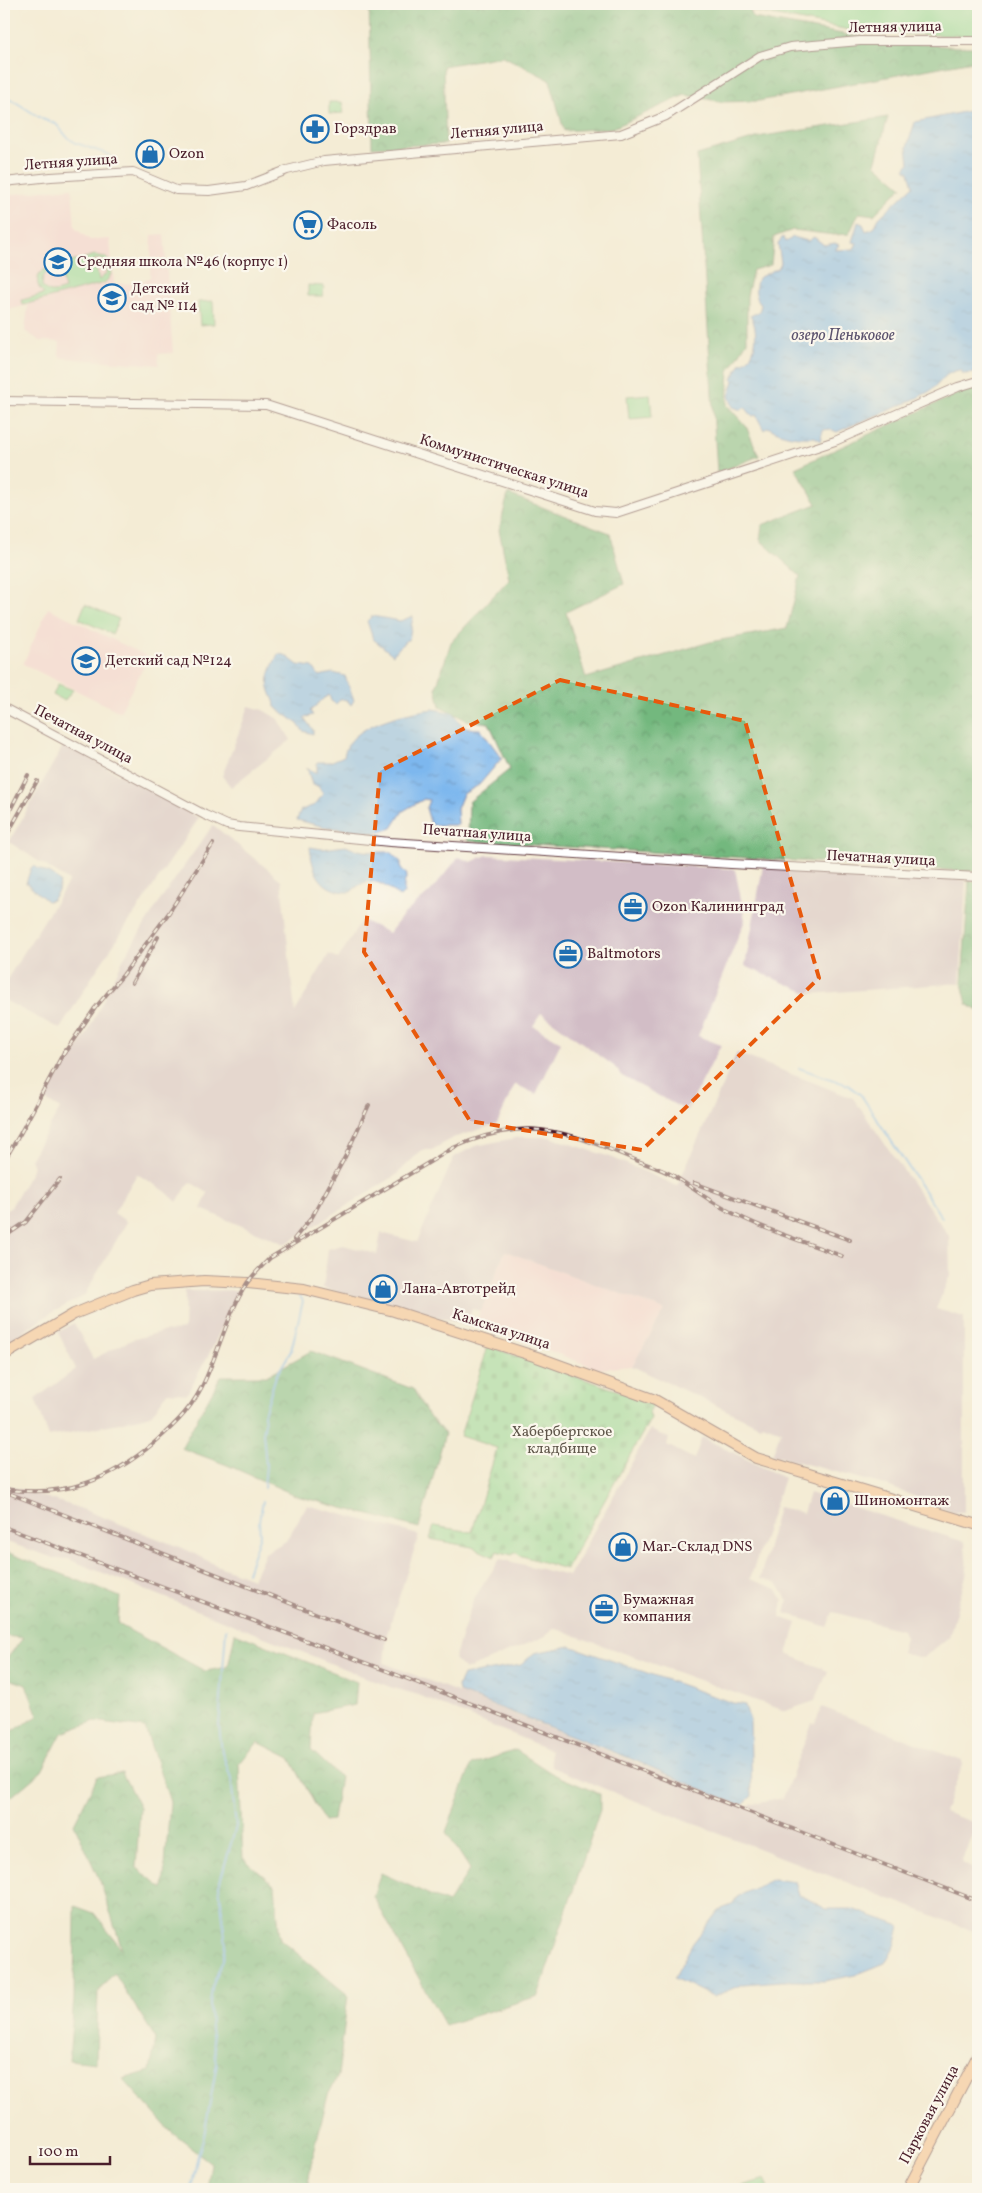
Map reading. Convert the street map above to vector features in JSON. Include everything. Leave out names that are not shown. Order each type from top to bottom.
[{"type":"main road","name":"Камская улица","points":[[4,1356],[74,1314],[133,1290],[150,1286],[204,1281],[248,1282],[297,1287],[394,1311],[537,1357],[655,1400],[756,1458],[978,1525]]},
{"type":"main road","name":"Парковая улица","points":[[908,2189],[978,2055]]},
{"type":"street","name":"Летняя улица","points":[[4,182],[133,172],[181,190],[208,190],[246,186],[324,161],[621,134],[666,116],[760,56],[790,47],[860,41],[978,41]]},
{"type":"street","name":"Коммунистическая улица","points":[[4,402],[266,405],[595,511],[616,513],[835,441],[958,386],[978,381]]},
{"type":"street","name":"Печатная улица","points":[[4,708],[227,825],[390,842],[731,864],[978,877]]},
{"type":"highlighted area","points":[[560,680],[745,721],[819,978],[642,1150],[470,1121],[364,952],[380,771]]},
{"type":"shaded area","points":[[72,188],[75,228],[90,240],[110,239],[114,284],[139,283],[150,277],[152,235],[164,234],[173,353],[158,354],[159,365],[62,358],[59,355],[60,342],[40,341],[25,331],[28,305],[4,311],[4,195]]},
{"type":"shaded area","name":"Детский сад №124","points":[[48,608],[149,657],[120,712],[23,664]]},
{"type":"shaded area","points":[[249,706],[263,710],[278,719],[291,740],[231,787],[222,776]]},
{"type":"shaded area","points":[[64,744],[199,818],[94,974],[60,1029],[4,1000],[4,984],[69,881],[9,842]]},
{"type":"shaded area","points":[[213,825],[281,880],[295,1012],[329,954],[338,959],[362,920],[389,933],[404,914],[429,893],[459,857],[471,862],[487,855],[735,869],[745,920],[698,1036],[721,1045],[687,1111],[622,1076],[614,1066],[541,1013],[533,1026],[561,1042],[536,1094],[515,1084],[497,1124],[453,1138],[432,1150],[422,1150],[395,1176],[285,1244],[201,1209],[208,1193],[190,1182],[177,1202],[165,1191],[137,1174],[114,1213],[127,1222],[84,1296],[51,1313],[4,1345],[4,1212],[11,1207],[31,1172],[33,1165],[30,1160],[60,1109],[44,1099],[86,1035],[125,956],[163,896]]},
{"type":"shaded area","points":[[763,866],[966,880],[960,983],[810,994],[745,966]]},
{"type":"shaded area","points":[[737,1053],[853,1098],[949,1236],[950,1275],[936,1309],[964,1317],[964,1512],[954,1512],[885,1485],[772,1455],[781,1431],[762,1424],[760,1426],[632,1366],[665,1310],[505,1251],[481,1311],[472,1309],[466,1324],[323,1288],[328,1249],[343,1245],[377,1254],[381,1233],[417,1242],[454,1157],[475,1146],[520,1137],[550,1137],[613,1158],[677,1186]]},
{"type":"shaded area","points":[[505,1251],[665,1310],[632,1366],[598,1369],[476,1323]]},
{"type":"shaded area","points":[[238,1290],[213,1347],[187,1394],[168,1392],[151,1415],[49,1437],[35,1399],[76,1369],[58,1332],[74,1323],[93,1359],[131,1340],[161,1332],[184,1329],[185,1291]]},
{"type":"shaded area","points":[[650,1430],[669,1438],[667,1445],[694,1459],[702,1437],[784,1478],[750,1579],[777,1589],[783,1601],[780,1617],[797,1623],[787,1654],[828,1671],[815,1701],[785,1711],[554,1628],[546,1636],[465,1670],[454,1659],[473,1600],[500,1559],[569,1576]]},
{"type":"shaded area","points":[[4,1484],[82,1509],[187,1550],[216,1565],[253,1579],[265,1553],[286,1541],[307,1505],[419,1535],[387,1634],[384,1663],[745,1806],[783,1798],[812,1723],[815,1724],[822,1707],[962,1761],[963,1765],[944,1812],[978,1824],[961,1862],[978,1872],[978,1933],[551,1767],[550,1750],[415,1694],[390,1687],[68,1559],[54,1558],[4,1541]]},
{"type":"shaded area","points":[[809,1493],[965,1542],[967,1572],[949,1637],[923,1658],[901,1653],[905,1637],[902,1630],[833,1612],[827,1627],[785,1613],[788,1601],[777,1583],[760,1579],[778,1507],[803,1513]]},
{"type":"green space","points":[[369,4],[748,4],[753,18],[893,41],[978,47],[978,60],[759,101],[722,102],[685,95],[613,128],[564,131],[550,80],[503,56],[443,66],[446,144],[372,147]]},
{"type":"green space","points":[[752,4],[978,4],[978,36],[864,33],[753,11]]},
{"type":"green space","points":[[329,102],[342,102],[343,113],[329,114]]},
{"type":"green space","points":[[888,117],[875,164],[902,187],[874,215],[859,213],[849,234],[834,235],[793,230],[774,237],[771,265],[753,270],[747,296],[747,342],[729,371],[727,405],[746,426],[759,456],[717,473],[697,155],[763,136]]},
{"type":"green space","points":[[95,255],[105,257],[110,263],[112,270],[110,277],[104,283],[23,305],[22,300],[44,294],[39,288],[38,282],[43,270]],"holes":[[[94,259],[103,260],[107,266],[107,273],[99,280]],[[59,269],[65,289],[56,292],[47,291],[42,286],[43,277],[48,271]]]},
{"type":"green space","points":[[308,285],[324,286],[323,296],[308,296]]},
{"type":"green space","points":[[213,301],[214,324],[200,325],[198,302]]},
{"type":"green space","points":[[978,388],[978,872],[468,841],[469,802],[510,769],[489,723],[466,720],[440,706],[436,688],[451,642],[509,579],[499,530],[508,494],[610,533],[624,584],[566,612],[586,678],[710,642],[787,628],[800,576],[760,540],[762,525],[817,504],[795,468],[968,389]]},
{"type":"green space","points":[[650,394],[652,417],[629,419],[627,396]]},
{"type":"green space","points":[[85,604],[119,619],[112,634],[79,619]]},
{"type":"green space","points":[[58,684],[73,690],[64,701],[53,695]]},
{"type":"green space","points":[[969,881],[978,882],[978,1011],[967,1004],[962,983]]},
{"type":"green space","name":"Хабербергское кладбище","points":[[488,1346],[654,1403],[649,1412],[651,1418],[566,1569],[519,1555],[516,1552],[512,1555],[497,1551],[494,1557],[472,1547],[430,1539],[434,1526],[472,1532],[497,1448],[460,1436]]},
{"type":"green space","points":[[311,1351],[413,1389],[428,1415],[445,1434],[419,1528],[297,1496],[227,1465],[181,1448],[221,1376],[266,1376]]},
{"type":"green space","points":[[4,1551],[120,1597],[118,1624],[205,1671],[228,1667],[235,1633],[357,1682],[355,1705],[313,1713],[311,1750],[340,1777],[333,1820],[324,1821],[290,1758],[258,1742],[239,1764],[243,1858],[275,1886],[280,1939],[348,1995],[338,2076],[328,2095],[307,2189],[207,2189],[211,2163],[171,2132],[123,2079],[150,2071],[156,2039],[114,1973],[98,1992],[96,2063],[69,2060],[74,1998],[75,1906],[94,1913],[122,1949],[100,1881],[74,1824],[97,1777],[122,1773],[140,1808],[136,1867],[163,1889],[170,1802],[145,1728],[95,1721],[62,1733],[42,1771],[4,1803],[4,1736],[38,1716],[26,1685],[4,1677],[4,1662],[23,1638],[4,1636]]},
{"type":"green space","points":[[516,1750],[553,1774],[600,1794],[600,1810],[538,1996],[445,2025],[373,1896],[381,1873],[448,1903],[470,1869],[446,1832],[471,1765]]},
{"type":"green space","points":[[765,2179],[770,2189],[732,2189]]},
{"type":"water","name":"озеро Пеньковое","points":[[978,109],[978,373],[963,374],[961,370],[955,371],[930,391],[907,402],[837,432],[830,429],[823,430],[820,441],[815,437],[796,437],[768,427],[764,430],[756,415],[752,416],[745,407],[741,410],[733,407],[729,396],[734,381],[732,379],[741,363],[747,360],[754,349],[756,334],[750,316],[759,312],[761,305],[757,299],[757,282],[758,278],[778,268],[781,263],[778,243],[783,237],[786,242],[793,237],[808,241],[814,237],[824,245],[835,243],[839,245],[835,250],[854,249],[857,243],[852,242],[858,222],[863,224],[866,231],[874,228],[879,218],[913,186],[909,172],[905,169],[909,163],[907,147],[915,122]]},
{"type":"water","points":[[372,616],[400,621],[413,616],[409,640],[405,641],[393,655],[373,639],[367,621]]},
{"type":"water","points":[[278,654],[285,655],[298,665],[313,667],[319,676],[333,673],[345,676],[354,700],[351,705],[347,700],[341,699],[336,704],[331,701],[329,695],[310,711],[313,715],[304,718],[313,730],[313,734],[303,731],[297,723],[275,707],[268,682]]},
{"type":"water","points":[[433,709],[454,713],[458,721],[464,726],[480,729],[502,758],[479,785],[463,794],[457,809],[458,825],[431,825],[426,808],[429,800],[424,799],[403,811],[392,828],[376,833],[325,827],[297,820],[301,810],[315,805],[323,794],[318,786],[312,785],[307,767],[312,772],[317,772],[317,762],[330,762],[344,756],[348,745],[356,736],[380,722],[394,717]]},
{"type":"water","points":[[346,846],[363,851],[392,852],[401,862],[401,868],[407,875],[404,893],[400,897],[382,884],[370,881],[358,886],[351,892],[333,889],[326,885],[316,873],[310,847],[322,849]]},
{"type":"water","points":[[33,866],[54,876],[60,882],[58,891],[52,900],[47,901],[26,883]]},
{"type":"water","points":[[570,1646],[733,1703],[745,1705],[750,1722],[752,1796],[743,1804],[735,1803],[629,1758],[459,1692],[458,1686],[463,1675],[521,1665],[534,1653]]},
{"type":"water","points":[[773,1879],[795,1882],[799,1894],[826,1909],[852,1909],[900,1926],[896,1943],[885,1963],[855,1975],[824,1981],[781,1981],[743,1984],[713,1997],[674,1978],[693,1943],[719,1910],[732,1905],[737,1897]]},
{"type":"waterway","points":[[4,98],[14,101],[42,119],[56,124],[68,138],[76,143],[110,155]]},
{"type":"waterway","points":[[799,1068],[848,1085],[861,1095],[942,1218]]},
{"type":"waterway","points":[[264,1488],[266,1465],[263,1433],[264,1414],[276,1376],[291,1351],[303,1301],[300,1296]]},
{"type":"waterway","points":[[247,1573],[260,1535],[259,1521],[263,1501]]},
{"type":"waterway","points":[[191,2189],[204,2136],[217,2063],[211,2029],[210,2004],[212,1987],[223,1960],[226,1945],[219,1885],[236,1826],[231,1778],[222,1752],[219,1726],[226,1629]]},
{"type":"railway","points":[[4,822],[28,775]]},
{"type":"railway","points":[[4,840],[37,781]]},
{"type":"railway","points":[[63,1055],[95,1008],[123,975],[168,914],[213,844]]},
{"type":"railway","points":[[132,983],[158,937]]},
{"type":"railway","points":[[4,1161],[65,1050]]},
{"type":"railway","points":[[294,1239],[312,1217],[345,1157],[369,1105]]},
{"type":"railway","points":[[4,1489],[46,1491],[85,1484],[138,1456],[171,1428],[196,1397],[206,1378],[241,1294],[247,1283],[270,1258],[453,1148],[477,1138],[499,1132],[540,1130],[581,1139],[667,1172],[716,1204],[752,1222],[842,1256]]},
{"type":"railway","points":[[4,1237],[26,1222],[60,1179]]},
{"type":"railway","points":[[694,1183],[850,1240]]},
{"type":"railway","points":[[11,1494],[384,1640]]},
{"type":"railway","points":[[4,1527],[387,1671],[978,1901]]},
{"type":"place","name":"Горздрав","points":[[315,129]]},
{"type":"place","name":"Ozon","points":[[150,154]]},
{"type":"place","name":"Фасоль","points":[[308,225]]},
{"type":"place","name":"Средняя школа №46 (корпус 1)","points":[[58,262]]},
{"type":"place","name":"Детский сад № 114","points":[[112,298]]},
{"type":"place","name":"Детский сад №124","points":[[86,661]]},
{"type":"place","name":"Ozon Калининград","points":[[633,907]]},
{"type":"place","name":"Baltmotors","points":[[568,954]]},
{"type":"place","name":"Лана-Автотрейд","points":[[383,1289]]},
{"type":"place","name":"Шиномонтаж","points":[[835,1501]]},
{"type":"place","name":"Маг.-Склад DNS","points":[[623,1547]]},
{"type":"place","name":"Бумажная компания","points":[[604,1609]]}]
